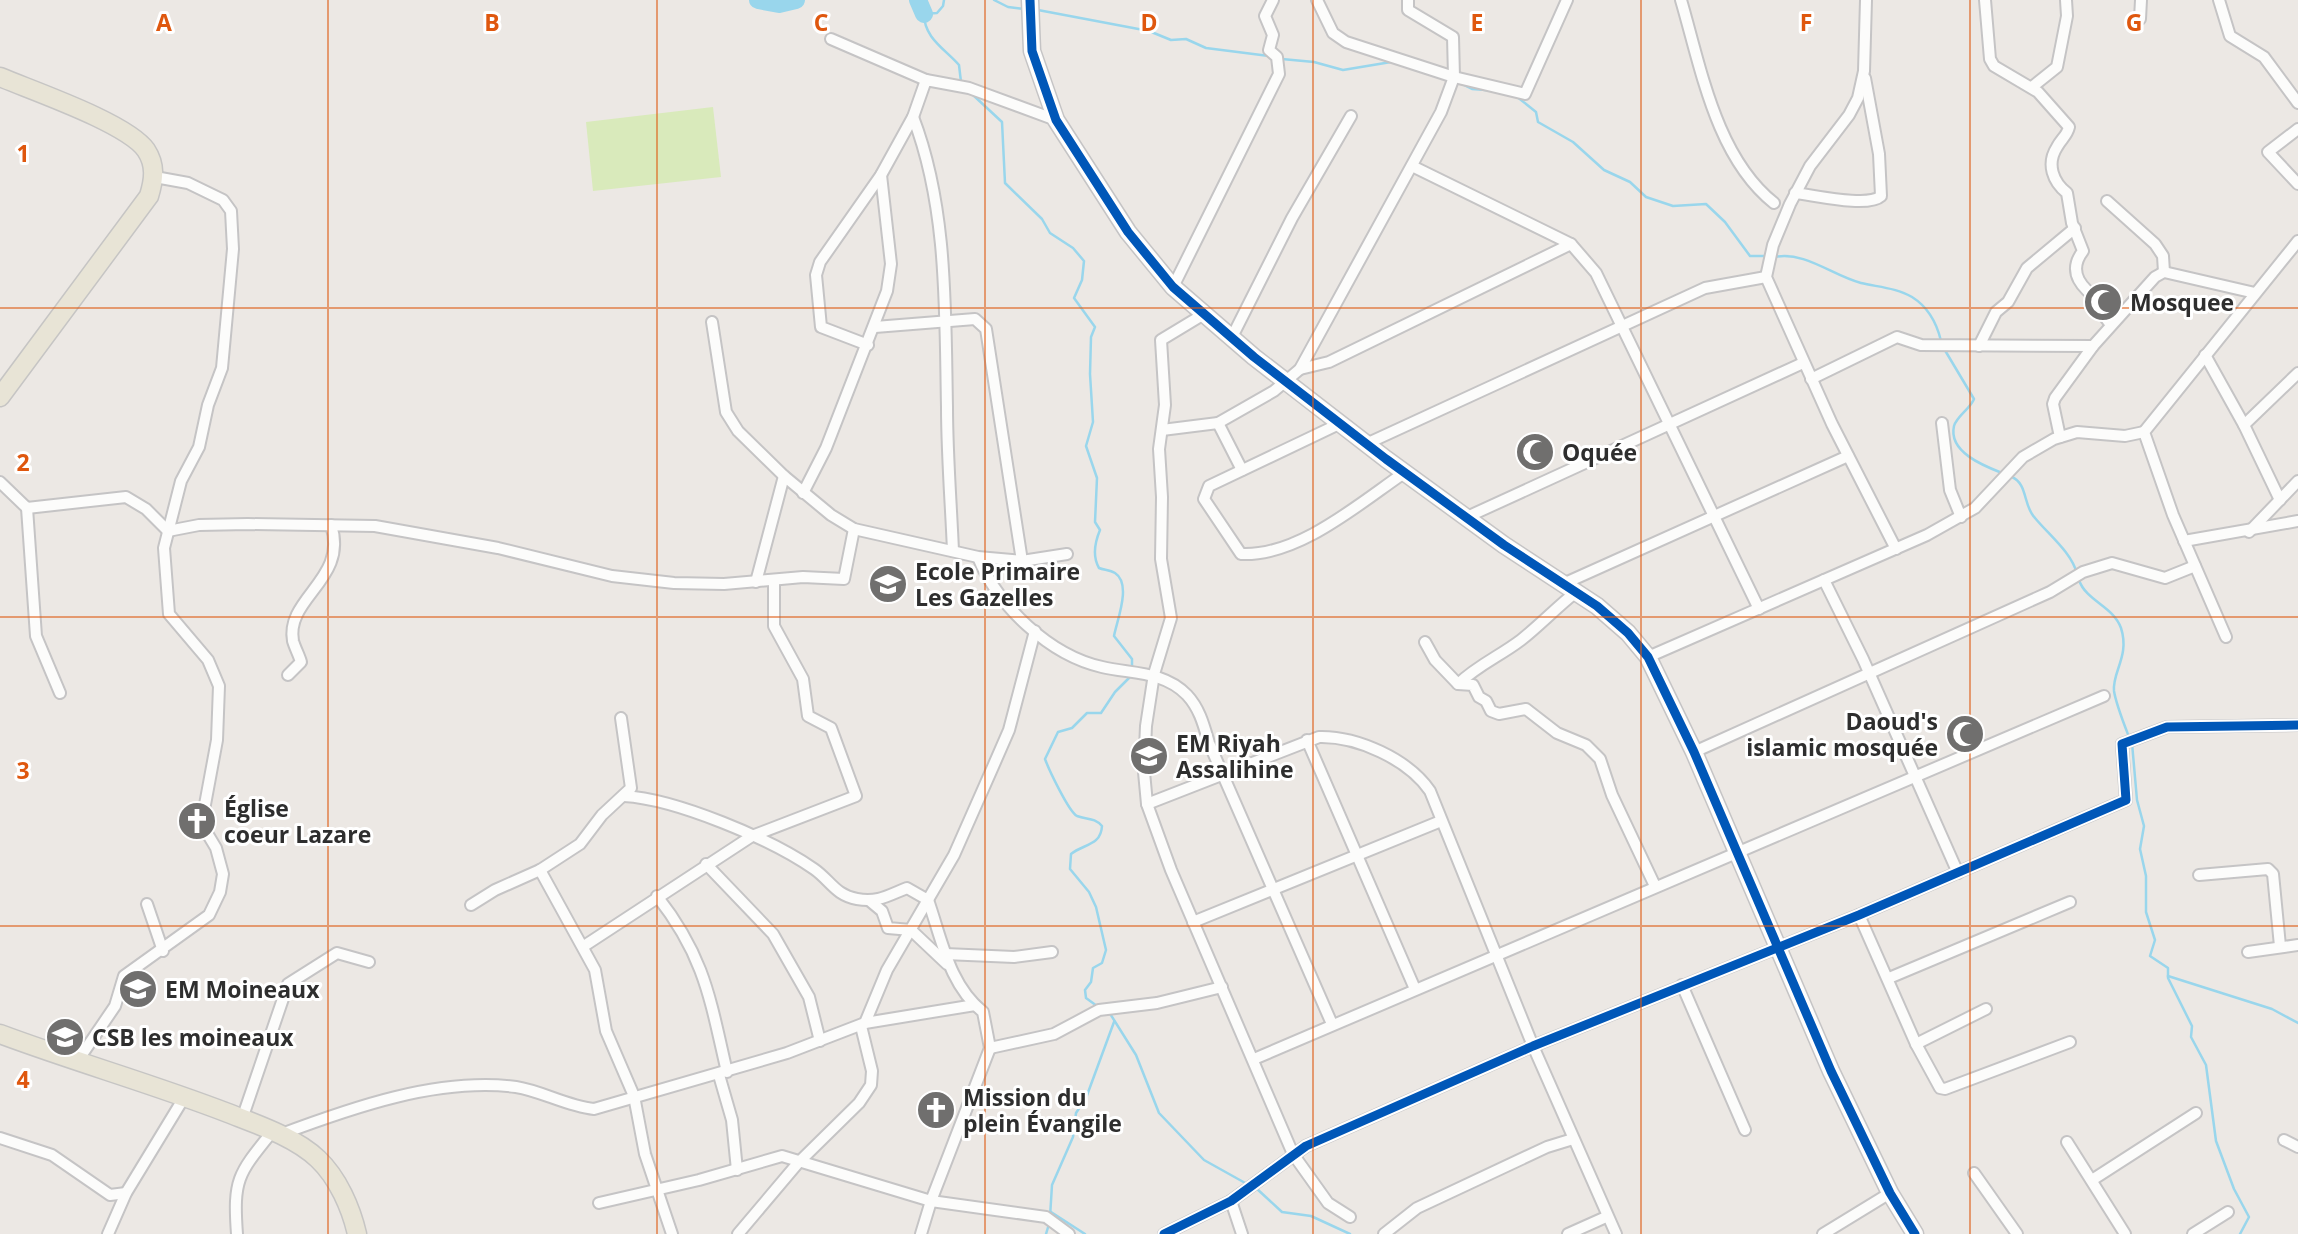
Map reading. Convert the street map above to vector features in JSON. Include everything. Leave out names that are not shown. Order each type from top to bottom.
[{"type":"main road","points":[[0,77],[110,125],[132,138],[146,150],[155,177],[149,196],[0,397]]},
{"type":"main road","points":[[0,1034],[79,1059],[275,1133],[317,1157],[334,1179],[353,1218],[357,1234]]},
{"type":"street","points":[[1030,0],[1032,51],[1056,120],[1128,232],[1173,287],[1339,424],[1628,633],[1648,657],[1694,752],[1831,1071],[1890,1193],[1915,1234]]},
{"type":"street","points":[[1173,287],[1279,74],[1277,57],[1269,50],[1273,35],[1265,16],[1273,0]]},
{"type":"street","points":[[1317,0],[1333,33],[1346,42],[1453,80],[1525,94],[1567,0]]},
{"type":"street","points":[[1161,430],[1217,423],[1285,382],[1300,369],[1441,112],[1453,80],[1453,37],[1408,10],[1408,0]]},
{"type":"street","points":[[1681,0],[1716,112],[1737,159],[1755,188],[1774,203],[1779,227]]},
{"type":"street","points":[[1866,0],[1864,71],[1858,98],[1849,116],[1810,166],[1793,198],[1779,227],[1767,274],[1803,363],[1896,549]]},
{"type":"street","points":[[1985,0],[1990,59],[1994,66],[2032,87],[2069,127],[2066,136],[2056,148],[2053,177],[2055,184],[2067,193],[2083,251],[2077,259],[2082,289],[2101,302],[2111,326]]},
{"type":"street","points":[[2032,87],[2057,67],[2067,16],[2066,0]]},
{"type":"street","points":[[2140,19],[2141,0]]},
{"type":"street","points":[[2219,0],[2231,36],[2264,57],[2275,70],[2281,85],[2298,103]]},
{"type":"street","points":[[831,39],[926,80],[969,88],[1056,120]]},
{"type":"street","points":[[1774,203],[1793,198],[1873,201],[1881,196],[1879,154],[1864,71]]},
{"type":"street","points":[[868,345],[821,327],[816,275],[825,251],[881,175],[913,117],[926,80]]},
{"type":"street","points":[[1232,337],[1292,218],[1351,116]]},
{"type":"street","points":[[913,117],[924,146],[936,204],[945,322],[953,551]]},
{"type":"street","points":[[2298,129],[2268,152],[2298,184]]},
{"type":"street","points":[[1412,166],[1571,244],[1596,273],[1759,609]]},
{"type":"street","points":[[803,493],[868,345],[887,291],[891,264],[881,175]]},
{"type":"street","points":[[79,1059],[115,1006],[124,976],[163,951],[209,915],[220,892],[223,874],[216,848],[208,833],[204,810],[217,740],[219,686],[208,660],[169,614],[164,548],[181,481],[199,447],[208,405],[222,368],[233,249],[231,211],[223,200],[188,183],[155,177]]},
{"type":"street","points":[[2107,201],[2155,244],[2163,256],[2164,272]]},
{"type":"street","points":[[1979,346],[1996,312],[2008,302],[2027,268],[2075,228]]},
{"type":"street","points":[[1648,657],[1896,549],[1961,517],[1982,501],[2022,457],[2060,437],[2077,432],[2125,436],[2144,432],[2298,241]]},
{"type":"street","points":[[1300,369],[1329,362],[1571,244]]},
{"type":"street","points":[[2164,272],[2255,293]]},
{"type":"street","points":[[2060,437],[2053,404],[2055,398],[2093,346],[2135,296],[2164,272]]},
{"type":"street","points":[[1366,444],[1624,328],[1704,288],[1767,274]]},
{"type":"street","points":[[1204,314],[1161,340],[1165,405],[1159,449],[1163,497],[1161,559],[1171,618],[1153,674],[1146,726],[1144,772],[1147,804],[1293,1154],[1328,1203],[1350,1217]]},
{"type":"street","points":[[875,327],[975,320],[986,328],[1022,561]]},
{"type":"street","points":[[712,322],[726,412],[738,431],[803,493],[854,528],[978,557],[1022,561],[1067,554]]},
{"type":"street","points":[[1811,379],[1897,337],[1921,345],[2093,346]]},
{"type":"street","points":[[2205,355],[2245,425],[2280,500]]},
{"type":"street","points":[[1467,517],[1803,363]]},
{"type":"street","points":[[2245,425],[2298,373]]},
{"type":"street","points":[[1217,423],[1242,470]]},
{"type":"street","points":[[1942,423],[1950,490],[1961,517]]},
{"type":"street","points":[[1339,424],[1209,486],[1204,499],[1236,549],[1248,554],[1303,539],[1328,527],[1404,472]]},
{"type":"street","points":[[2144,432],[2184,541],[2226,636]]},
{"type":"street","points":[[1458,684],[1481,663],[1498,657],[1524,638],[1569,588],[1848,456]]},
{"type":"street","points":[[756,582],[784,477]]},
{"type":"street","points":[[2248,532],[2298,481]]},
{"type":"street","points":[[0,482],[27,508],[36,636],[60,693]]},
{"type":"street","points":[[27,508],[126,496],[146,509],[168,531]]},
{"type":"street","points":[[2184,541],[2248,532],[2298,521]]},
{"type":"street","points":[[168,531],[199,525],[375,526],[439,536],[612,576],[674,583],[756,582],[803,577],[844,579],[854,528]]},
{"type":"street","points":[[288,675],[302,662],[293,639],[295,623],[305,598],[325,579],[335,537],[331,525]]},
{"type":"street","points":[[978,557],[988,582],[1053,646],[1099,666],[1153,674],[1185,693],[1198,709],[1224,776],[1332,1024]]},
{"type":"street","points":[[1694,752],[2050,592],[2083,572],[2112,563],[2165,578],[2195,566]]},
{"type":"street","points":[[1824,580],[1870,675],[1958,873]]},
{"type":"street","points":[[584,946],[752,835],[856,796],[831,728],[808,716],[803,680],[774,626],[774,581]]},
{"type":"street","points":[[738,1234],[798,1163],[859,1103],[871,1085],[872,1071],[863,1024],[887,970],[954,855],[1009,730],[1035,631]]},
{"type":"street","points":[[1425,642],[1435,660],[1458,684],[1474,685],[1479,697],[1486,701],[1491,712],[1499,714],[1527,709],[1556,733],[1586,745],[1600,759],[1612,795],[1655,886]]},
{"type":"street","points":[[1254,1059],[2104,696]]},
{"type":"street","points":[[471,905],[495,890],[540,870],[580,844],[602,815],[631,788],[621,718]]},
{"type":"street","points":[[1164,1234],[1231,1201],[1293,1154],[1533,1046],[1859,915],[2126,800],[2122,744],[2166,727],[2298,725]]},
{"type":"street","points":[[1147,804],[1224,776],[1307,740],[1335,736],[1364,745],[1399,763],[1422,779],[1533,1046],[1606,1217],[1616,1234]]},
{"type":"street","points":[[1307,740],[1415,989]]},
{"type":"street","points":[[624,796],[648,797],[752,835],[816,870],[839,894],[870,901],[890,897],[907,888],[928,901],[946,959],[975,1005],[984,1012],[990,1048],[931,1201],[921,1234]]},
{"type":"street","points":[[1194,922],[1441,821]]},
{"type":"street","points":[[705,864],[773,934],[809,997],[820,1041]]},
{"type":"street","points":[[2199,875],[2268,869],[2273,874],[2280,946]]},
{"type":"street","points":[[540,870],[595,970],[606,1031],[634,1096],[657,1191],[673,1234]]},
{"type":"street","points":[[657,896],[679,924],[709,988],[732,1120],[737,1170]]},
{"type":"street","points":[[870,901],[882,911],[888,928],[911,930],[946,959],[1014,957],[1052,952]]},
{"type":"street","points":[[1889,978],[2070,902]]},
{"type":"street","points":[[147,904],[163,951]]},
{"type":"street","points":[[1859,915],[1936,1084],[1945,1089],[2070,1042]]},
{"type":"street","points":[[2248,952],[2298,945]]},
{"type":"street","points":[[242,1119],[288,984],[337,953],[369,962]]},
{"type":"street","points":[[1682,985],[1745,1130]]},
{"type":"street","points":[[990,1048],[1054,1034],[1103,1009],[1157,1003],[1222,987]]},
{"type":"street","points":[[237,1234],[235,1188],[242,1169],[275,1133],[384,1102],[478,1085],[519,1087],[570,1106],[594,1109],[723,1073],[863,1024],[975,1005]]},
{"type":"street","points":[[1916,1044],[1986,1009]]},
{"type":"street","points":[[108,1234],[126,1193],[184,1097]]},
{"type":"street","points":[[2092,1180],[2196,1113]]},
{"type":"street","points":[[0,1138],[52,1155],[110,1195],[126,1193]]},
{"type":"street","points":[[1384,1234],[1417,1208],[1547,1147],[1573,1139]]},
{"type":"street","points":[[2284,1140],[2298,1147]]},
{"type":"street","points":[[2067,1142],[2125,1234]]},
{"type":"street","points":[[599,1203],[657,1191],[782,1156],[931,1201],[1050,1219],[1069,1234]]},
{"type":"street","points":[[1974,1173],[2017,1234]]},
{"type":"street","points":[[1823,1234],[1890,1193]]},
{"type":"street","points":[[1231,1201],[1241,1234]]},
{"type":"street","points":[[2193,1234],[2228,1212]]},
{"type":"street","points":[[1569,1234],[1606,1217]]},
{"type":"green space","points":[[713,107],[721,177],[593,191],[586,122]]},
{"type":"waterway","points":[[758,0],[779,4],[796,0]]},
{"type":"waterway","points":[[918,0],[924,14]]},
{"type":"waterway","points":[[944,0],[937,13],[924,14],[925,22],[931,36],[959,65],[961,82]]},
{"type":"waterway","points":[[994,0],[1008,7],[1024,9]]},
{"type":"waterway","points":[[1038,10],[1149,31],[1171,40],[1186,39],[1206,48],[1269,56]]},
{"type":"waterway","points":[[1282,59],[1314,62],[1343,70],[1391,62]]},
{"type":"waterway","points":[[1456,81],[1472,89],[1486,90]]},
{"type":"waterway","points":[[973,95],[1002,122],[1005,183],[1042,219],[1050,233],[1073,248],[1084,261],[1082,280],[1074,298],[1095,327],[1091,337],[1090,374],[1093,422],[1086,446],[1097,478],[1095,522],[1100,530],[1095,554],[1099,568],[1115,573],[1120,578],[1123,594],[1114,636],[1132,659],[1132,668]]},
{"type":"waterway","points":[[1516,96],[1536,112],[1538,122],[1573,142],[1604,170],[1630,182],[1646,197],[1673,206],[1706,204],[1725,222],[1750,256],[1768,256]]},
{"type":"waterway","points":[[1775,257],[1786,256],[1808,261],[1850,280],[1906,294],[1918,301],[1927,311],[1941,341]]},
{"type":"waterway","points":[[1943,347],[1974,399],[1954,426],[1956,443],[1969,457],[2002,473]]},
{"type":"waterway","points":[[2012,477],[2021,485],[2031,513],[2065,552],[2077,574]]},
{"type":"waterway","points":[[2079,580],[2087,593],[2112,614],[2121,628],[2123,647],[2114,691],[2129,737]]},
{"type":"waterway","points":[[1097,1006],[1086,998],[1085,990],[1091,982],[1093,968],[1102,963],[1106,950],[1096,907],[1089,892],[1070,869],[1071,854],[1095,841],[1102,826],[1096,821],[1073,813],[1045,759],[1058,732],[1072,728],[1087,713],[1101,713],[1115,692],[1132,675]]},
{"type":"waterway","points":[[2132,743],[2137,800],[2144,826],[2140,849],[2146,876],[2146,912],[2155,940],[2150,956],[2168,968],[2168,978],[2192,1026],[2191,1037],[2206,1065],[2216,1141],[2234,1189],[2249,1217],[2240,1234]]},
{"type":"waterway","points":[[2168,976],[2272,1009],[2298,1023]]},
{"type":"waterway","points":[[1109,1012],[1136,1055],[1159,1113],[1204,1160],[1247,1184]]},
{"type":"waterway","points":[[1050,1217],[1052,1185],[1073,1137],[1076,1113],[1086,1098],[1114,1022]]},
{"type":"waterway","points":[[1256,1188],[1282,1212],[1311,1216],[1350,1234]]},
{"type":"waterway","points":[[1051,1212],[1085,1234]]},
{"type":"waterway","points":[[1046,1234],[1049,1224]]},
{"type":"cycle path","points":[[1030,0],[1032,51],[1056,120],[1128,232],[1173,287],[1254,357],[1386,459],[1504,545],[1597,606],[1628,633],[1648,657],[1694,752],[1831,1071],[1890,1193],[1915,1234]]},
{"type":"cycle path","points":[[1164,1234],[1231,1201],[1306,1146],[1533,1046],[1859,915],[2126,800],[2122,744],[2167,727],[2298,725]]},
{"type":"place","name":"Mosquee","points":[[2103,302]]},
{"type":"place","name":"Oquée","points":[[1535,452]]},
{"type":"place","name":"Ecole Primaire Les Gazelles","points":[[888,584]]},
{"type":"place","name":"Daoud's islamic mosquée","points":[[1965,734]]},
{"type":"place","name":"EM Riyah Assalihine","points":[[1149,756]]},
{"type":"place","name":"Église coeur Lazare","points":[[197,821]]},
{"type":"place","name":"EM Moineaux","points":[[138,989]]},
{"type":"place","name":"CSB les moineaux","points":[[65,1037]]},
{"type":"place","name":"Mission du plein Évangile","points":[[936,1110]]}]
